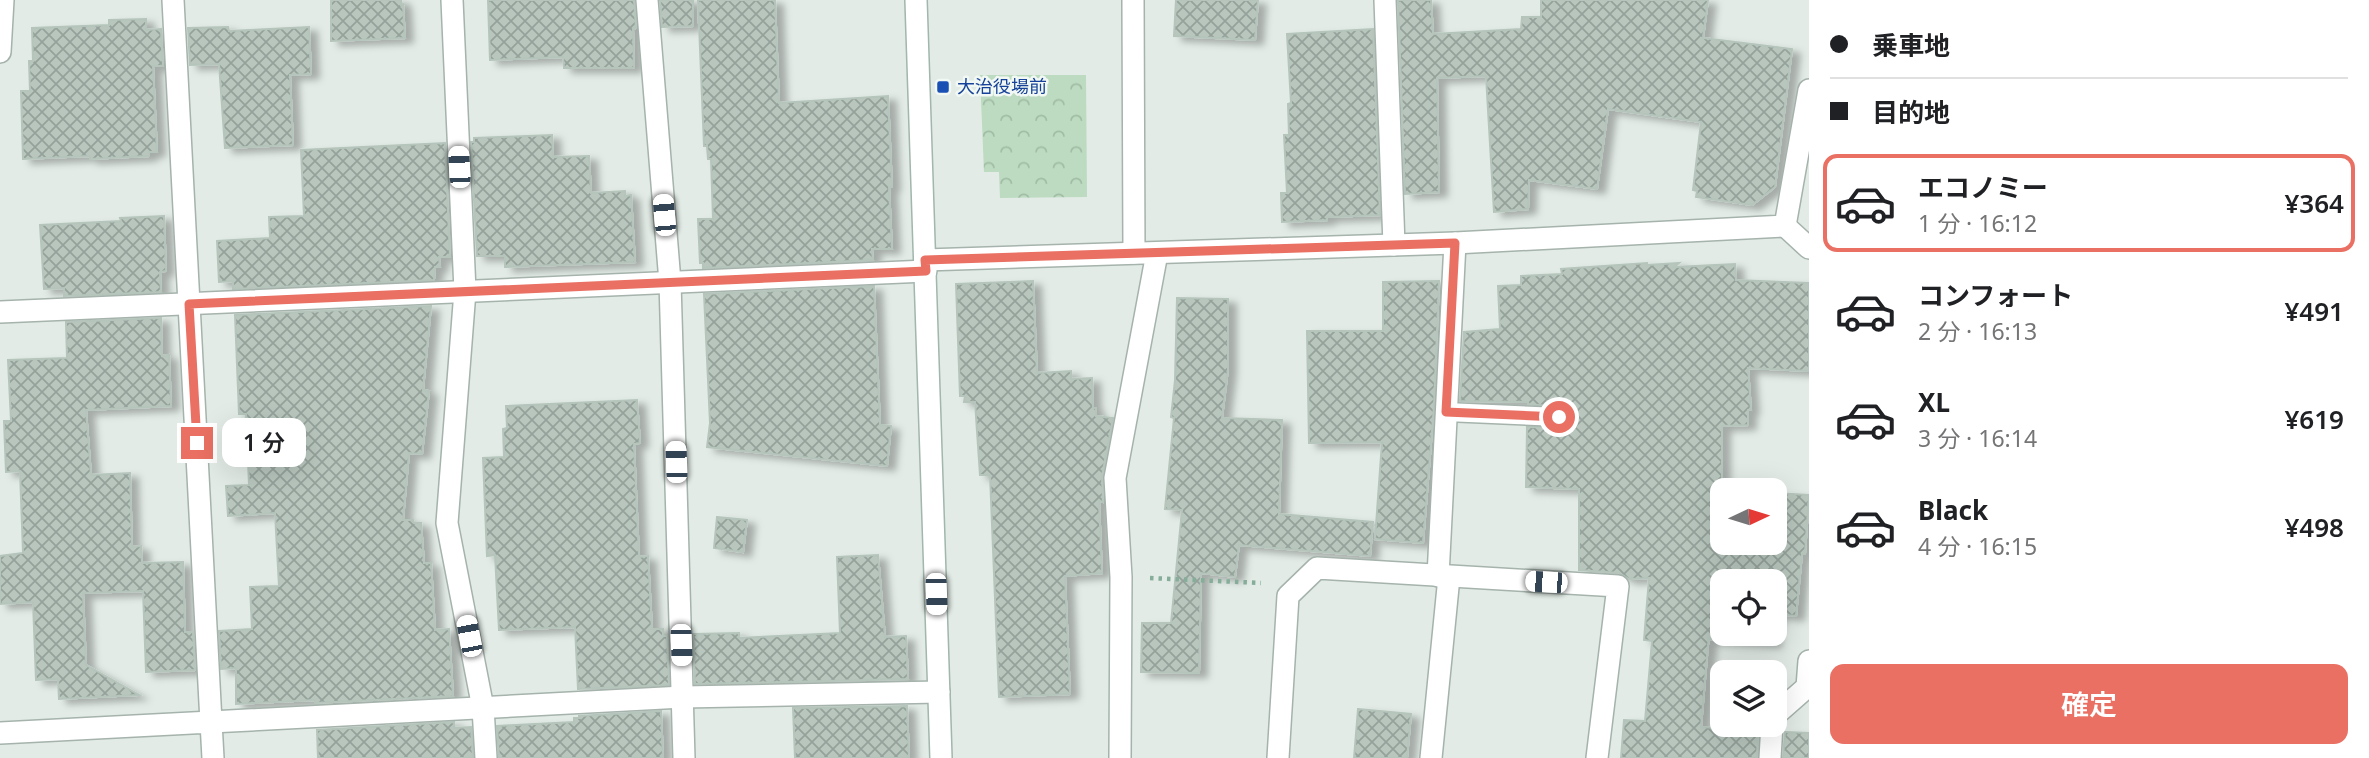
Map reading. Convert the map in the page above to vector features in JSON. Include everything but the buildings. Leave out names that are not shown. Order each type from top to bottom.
[{"type":"street","points":[[0,52],[3,0]]},
{"type":"street","points":[[173,0],[213,758]]},
{"type":"street","points":[[452,0],[465,291],[447,523],[483,708],[486,758]]},
{"type":"street","points":[[647,0],[670,282],[684,758]]},
{"type":"street","points":[[916,0],[941,758]]},
{"type":"street","points":[[1133,0],[1134,253]]},
{"type":"street","points":[[1385,0],[1394,245]]},
{"type":"street","points":[[1785,226],[1809,90]]},
{"type":"street","points":[[0,312],[670,282],[1134,253],[1455,243],[1785,226],[1809,248]]},
{"type":"street","points":[[1431,758],[1444,576],[1446,412],[1455,243]]},
{"type":"street","points":[[1120,758],[1121,577],[1115,478],[1157,253]]},
{"type":"street","points":[[1278,758],[1289,596],[1317,568],[1618,586],[1597,758]]},
{"type":"street","points":[[1787,705],[1807,687],[1809,661]]},
{"type":"street","points":[[0,733],[683,697],[939,692]]},
{"type":"street","points":[[1770,758],[1771,737]]},
{"type":"lane","points":[[1446,412],[1559,417]]},
{"type":"path","points":[[1121,577],[1300,585]]},
{"type":"green space","points":[[980,75],[1086,75],[1087,197],[1000,198],[999,172],[984,172]]},
{"type":"place","name":"大治役場前","points":[[943,87]]},
{"type":"route","points":[[197,443],[189,304],[926,271],[925,260],[1455,243],[1446,412],[1559,417]]}]
